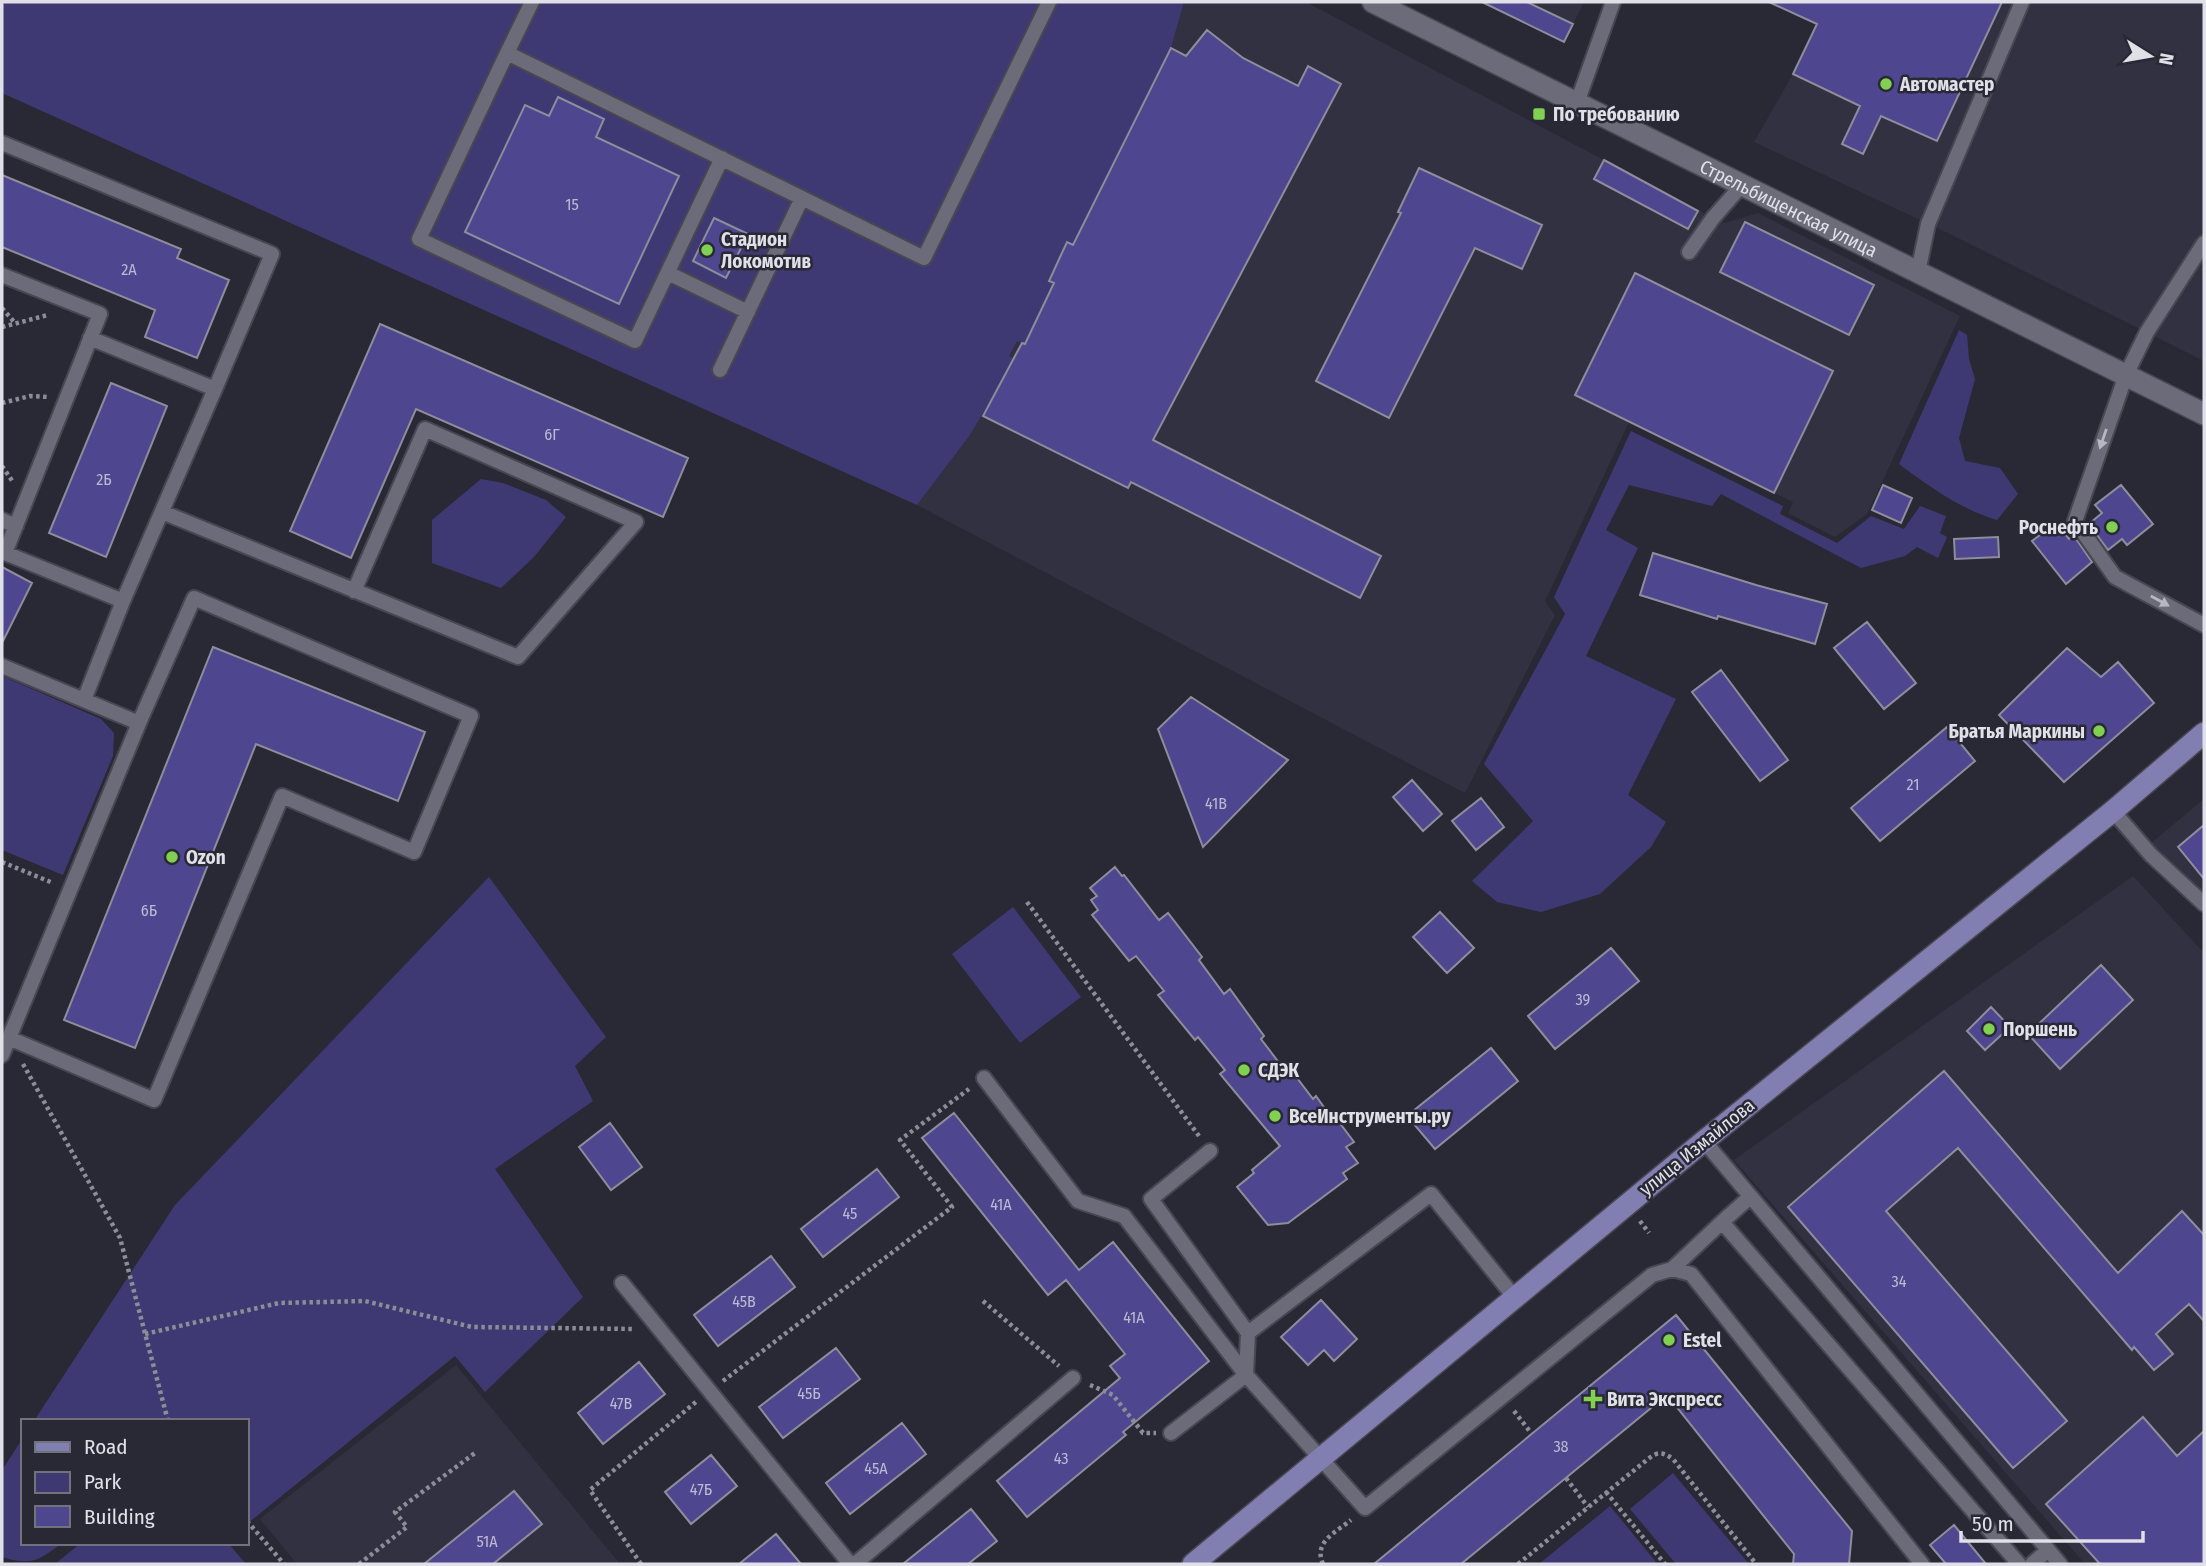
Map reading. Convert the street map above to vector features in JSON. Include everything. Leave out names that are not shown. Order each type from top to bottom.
[{"type":"main road","name":"Стрельбищенская улица","points":[[1373,2],[2204,414]]},
{"type":"main road","name":"улица Измайлова","points":[[1193,1564],[1704,1142],[2113,811],[2204,733]]},
{"type":"lane","points":[[532,2],[419,239],[635,341],[722,159]]},
{"type":"lane","points":[[507,53],[924,258],[1049,2]]},
{"type":"lane","points":[[1577,103],[1613,2]]},
{"type":"lane","points":[[1918,272],[1928,223],[2022,2]]},
{"type":"lane","points":[[2,143],[272,254],[123,601],[84,700]]},
{"type":"lane","points":[[1689,252],[1713,218],[1742,185]]},
{"type":"lane","points":[[720,370],[802,198]]},
{"type":"lane","points":[[2204,243],[2147,332],[2126,375],[2075,521],[2115,577],[2204,625]]},
{"type":"lane","points":[[668,273],[748,312]]},
{"type":"lane","points":[[2,275],[100,314],[5,553],[123,601]]},
{"type":"lane","points":[[90,338],[215,389]]},
{"type":"lane","points":[[162,512],[354,591],[518,657],[636,522],[425,429],[354,591]]},
{"type":"lane","points":[[2,520],[16,526]]},
{"type":"lane","points":[[2,1055],[9,1038],[71,891],[139,723],[194,598],[471,716],[414,852],[282,796],[154,1100],[9,1038]]},
{"type":"lane","points":[[2,666],[139,723]]},
{"type":"lane","points":[[2113,811],[2151,855],[2204,904]]},
{"type":"lane","points":[[984,1078],[1078,1201],[1124,1216],[1246,1375],[1365,1508],[1652,1275],[1672,1269],[1750,1198]]},
{"type":"lane","points":[[1704,1142],[2060,1564]]},
{"type":"lane","points":[[1171,1433],[1246,1375],[1248,1333],[1151,1199],[1210,1151]]},
{"type":"lane","points":[[1248,1333],[1431,1194],[1515,1298]]},
{"type":"lane","points":[[1722,1222],[2019,1564]]},
{"type":"lane","points":[[1672,1269],[1691,1274],[1922,1564]]},
{"type":"lane","points":[[622,1283],[853,1564],[1073,1378]]},
{"type":"lane","points":[[2032,1564],[2049,1550]]},
{"type":"path","points":[[2,327],[80,306]]},
{"type":"path","points":[[2,308],[16,323]]},
{"type":"path","points":[[2,404],[30,396],[66,398]]},
{"type":"path","points":[[2,862],[71,891]]},
{"type":"path","points":[[1027,902],[1210,1151]]},
{"type":"path","points":[[9,1038],[120,1238],[167,1419]]},
{"type":"path","points":[[641,1564],[590,1490],[710,1391],[952,1207],[901,1140],[984,1078]]},
{"type":"path","points":[[1639,1220],[1649,1233]]},
{"type":"path","points":[[145,1334],[279,1303],[365,1301],[472,1327],[660,1329]]},
{"type":"path","points":[[1503,1397],[1532,1434]]},
{"type":"path","points":[[359,1564],[407,1527],[395,1512],[475,1453]]},
{"type":"path","points":[[1518,1564],[1656,1453],[1664,1453],[1673,1459],[1756,1564]]},
{"type":"path","points":[[1566,1478],[1588,1507]]},
{"type":"path","points":[[1606,1492],[1665,1564]]},
{"type":"path","points":[[1324,1564],[1320,1556],[1323,1543],[1365,1508]]},
{"type":"path","points":[[248,1522],[284,1564]]},
{"type":"shaded area","points":[[1184,2],[1306,2],[1713,218],[1725,223],[1758,213],[1960,316],[1867,514],[1835,537],[1788,513],[1793,502],[1629,422],[1545,601],[1555,615],[1465,793],[917,505],[970,435],[998,388],[1013,369],[1017,360],[1009,356],[1017,340],[1025,344],[1054,283],[1048,280],[1054,267],[1060,270],[1060,256],[1067,242],[1073,244],[1171,48]]},
{"type":"shaded area","points":[[1482,2],[1584,2],[1564,42]]},
{"type":"shaded area","points":[[1827,2],[2204,2],[2204,361],[1948,233],[1754,142],[1793,74]]},
{"type":"shaded area","points":[[2204,799],[2204,912],[2138,854]]},
{"type":"shaded area","points":[[2133,876],[2204,953],[2204,1564],[2085,1564],[1734,1160]]},
{"type":"shaded area","points":[[456,1365],[620,1564],[297,1564],[260,1519]]},
{"type":"green space","name":"Стадион Локомотив","points":[[2,2],[1184,2],[1171,48],[1073,245],[1066,242],[1061,255],[1066,258],[1060,270],[1054,268],[1048,280],[1054,283],[1025,344],[1017,341],[1009,356],[1017,360],[970,435],[917,505],[2,93]]},
{"type":"green space","points":[[1959,330],[1967,335],[1969,359],[1975,379],[1959,438],[1965,461],[2000,468],[2018,494],[1997,520],[1958,504],[1899,464]]},
{"type":"green space","points":[[1631,431],[1783,506],[1780,514],[1837,543],[1871,516],[1904,529],[1920,506],[1946,516],[1940,533],[1947,537],[1938,558],[1917,547],[1905,556],[1861,568],[1721,494],[1712,506],[1629,485],[1606,530],[1638,548],[1586,656],[1676,699],[1628,795],[1666,822],[1651,847],[1600,894],[1541,912],[1497,902],[1472,881],[1533,821],[1484,764],[1565,614],[1554,597]]},
{"type":"green space","points":[[481,479],[503,483],[546,500],[566,517],[534,557],[501,588],[432,563],[432,520]]},
{"type":"green space","points":[[2,676],[101,719],[114,733],[113,756],[63,875],[2,850]]},
{"type":"green space","points":[[489,877],[606,1037],[575,1066],[593,1101],[495,1169],[583,1297],[485,1392],[455,1356],[248,1523],[248,1419],[35,1419],[175,1205]]},
{"type":"green space","points":[[1013,907],[1081,997],[1020,1043],[952,954]]},
{"type":"green space","points":[[21,1441],[21,1545],[59,1545],[40,1558],[21,1561],[2,1557],[2,1470]]},
{"type":"green space","points":[[1673,1473],[1749,1564],[1676,1564],[1630,1509]]},
{"type":"green space","points":[[1610,1506],[1656,1562],[1539,1564]]},
{"type":"green space","points":[[79,1545],[230,1545],[246,1564],[55,1564]]},
{"type":"building","points":[[1482,2],[1527,2],[1573,24],[1564,42]]},
{"type":"building","points":[[1769,2],[2002,2],[1937,141],[1881,116],[1863,154],[1842,144],[1860,106],[1793,74],[1817,24]]},
{"type":"building","points":[[1207,30],[1243,58],[1298,86],[1308,66],[1341,84],[1153,440],[1381,556],[1360,598],[1131,482],[1128,488],[983,416],[1022,343],[1025,344],[1054,283],[1049,281],[1067,242],[1073,245],[1171,48],[1186,56]]},
{"type":"building","points":[[558,97],[604,119],[596,137],[679,176],[619,304],[465,232],[525,105],[549,116]]},
{"type":"building","points":[[1604,160],[1698,211],[1688,229],[1594,179]]},
{"type":"building","points":[[1419,168],[1542,225],[1522,269],[1475,248],[1389,418],[1316,381],[1401,213],[1398,212]]},
{"type":"building","points":[[2,175],[181,249],[177,258],[229,280],[197,358],[145,337],[155,310],[2,247]]},
{"type":"building","points":[[714,218],[748,234],[726,278],[693,261]]},
{"type":"building","points":[[1745,222],[1874,285],[1849,335],[1720,272]]},
{"type":"building","points":[[1635,273],[1833,371],[1774,493],[1575,395]]},
{"type":"building","points":[[380,324],[688,458],[663,517],[416,409],[351,558],[290,531]]},
{"type":"building","points":[[111,383],[167,406],[106,557],[49,533]]},
{"type":"building","points":[[1883,485],[1912,498],[1901,523],[1872,510]]},
{"type":"building","points":[[2121,485],[2153,524],[2127,545],[2122,539],[2108,550],[2089,524],[2102,513],[2095,505]]},
{"type":"building","points":[[2056,523],[2069,539],[2074,536],[2092,562],[2066,584],[2032,541]]},
{"type":"building","points":[[1998,537],[1999,557],[1955,559],[1954,539]]},
{"type":"building","points":[[1653,553],[1827,604],[1815,644],[1718,616],[1717,619],[1640,595]]},
{"type":"building","points":[[2,567],[32,583],[2,643]]},
{"type":"building","points":[[1867,622],[1916,683],[1884,709],[1834,648]]},
{"type":"building","points":[[213,647],[425,732],[398,801],[256,744],[135,1048],[64,1020]]},
{"type":"building","points":[[2067,648],[2101,677],[2118,662],[2154,703],[2064,782],[1999,715]]},
{"type":"building","points":[[1721,670],[1788,760],[1760,781],[1692,692]]},
{"type":"building","points":[[1191,697],[1288,760],[1203,847],[1158,729]]},
{"type":"building","points":[[1947,727],[1975,761],[1880,841],[1851,808]]},
{"type":"building","points":[[1412,780],[1442,814],[1423,831],[1393,797]]},
{"type":"building","points":[[1481,798],[1504,827],[1476,850],[1452,821]]},
{"type":"building","points":[[2204,825],[2204,879],[2178,847]]},
{"type":"building","points":[[1115,867],[1159,920],[1168,913],[1202,957],[1199,960],[1224,994],[1230,989],[1264,1036],[1261,1039],[1290,1077],[1294,1074],[1313,1099],[1316,1096],[1336,1124],[1339,1122],[1354,1142],[1346,1147],[1358,1163],[1343,1173],[1347,1179],[1288,1223],[1268,1225],[1237,1187],[1280,1146],[1220,1074],[1225,1070],[1198,1037],[1195,1040],[1158,995],[1164,991],[1136,956],[1129,961],[1092,915],[1098,910],[1091,900],[1097,896],[1090,888]]},
{"type":"building","points":[[1440,912],[1474,948],[1447,973],[1413,937]]},
{"type":"building","points":[[1611,948],[1639,981],[1555,1049],[1528,1016]]},
{"type":"building","points":[[2101,965],[2133,1000],[2060,1069],[2028,1034]]},
{"type":"building","points":[[1991,1007],[2010,1027],[1985,1050],[1967,1031]]},
{"type":"building","points":[[1491,1048],[1518,1081],[1435,1149],[1407,1116]]},
{"type":"building","points":[[1944,1071],[2118,1273],[2182,1211],[2204,1235],[2204,1321],[2189,1304],[2156,1334],[2173,1354],[2154,1370],[2134,1347],[2132,1350],[1958,1148],[1886,1211],[2067,1421],[2013,1468],[1788,1207]]},
{"type":"building","points":[[954,1113],[1079,1270],[1113,1242],[1209,1361],[1123,1432],[1126,1435],[1027,1517],[997,1481],[1120,1378],[1110,1366],[1125,1354],[1066,1280],[1048,1295],[922,1138]]},
{"type":"building","points":[[610,1123],[642,1167],[611,1190],[579,1147]]},
{"type":"building","points":[[877,1169],[899,1197],[823,1257],[801,1229]]},
{"type":"building","points":[[771,1256],[795,1287],[718,1346],[694,1315]]},
{"type":"building","points":[[1321,1300],[1357,1339],[1334,1361],[1324,1350],[1308,1365],[1281,1337]]},
{"type":"building","points":[[1676,1315],[1852,1531],[1849,1564],[1793,1564],[1794,1554],[1667,1395],[1461,1564],[1374,1564]]},
{"type":"building","points":[[836,1348],[860,1379],[783,1438],[759,1407]]},
{"type":"building","points":[[639,1362],[665,1394],[603,1444],[578,1413]]},
{"type":"building","points":[[2143,1417],[2177,1456],[2204,1431],[2204,1564],[2100,1564],[2046,1504]]},
{"type":"building","points":[[902,1423],[926,1454],[850,1514],[826,1483]]},
{"type":"building","points":[[711,1455],[737,1486],[691,1524],[665,1492]]},
{"type":"building","points":[[514,1491],[542,1524],[493,1564],[424,1564]]},
{"type":"building","points":[[971,1509],[997,1541],[968,1564],[903,1564]]},
{"type":"building","points":[[1954,1525],[1986,1564],[1946,1564],[1930,1545]]},
{"type":"building","points":[[776,1534],[801,1564],[739,1564]]},
{"type":"place","name":"Автомастер","points":[[1886,84]]},
{"type":"place","name":"По требованию","points":[[1539,114]]},
{"type":"place","name":"Стадион Локомотив","points":[[707,250]]},
{"type":"place","name":"Роснефть","points":[[2112,527]]},
{"type":"place","name":"Братья Маркины","points":[[2099,731]]},
{"type":"place","name":"Ozon","points":[[172,857]]},
{"type":"place","name":"Поршень","points":[[1989,1029]]},
{"type":"place","name":"СДЭК","points":[[1244,1070]]},
{"type":"place","name":"ВсеИнструменты.ру","points":[[1275,1116]]},
{"type":"place","name":"Estel","points":[[1669,1340]]},
{"type":"place","name":"Вита Экспресс","points":[[1593,1399]]}]
